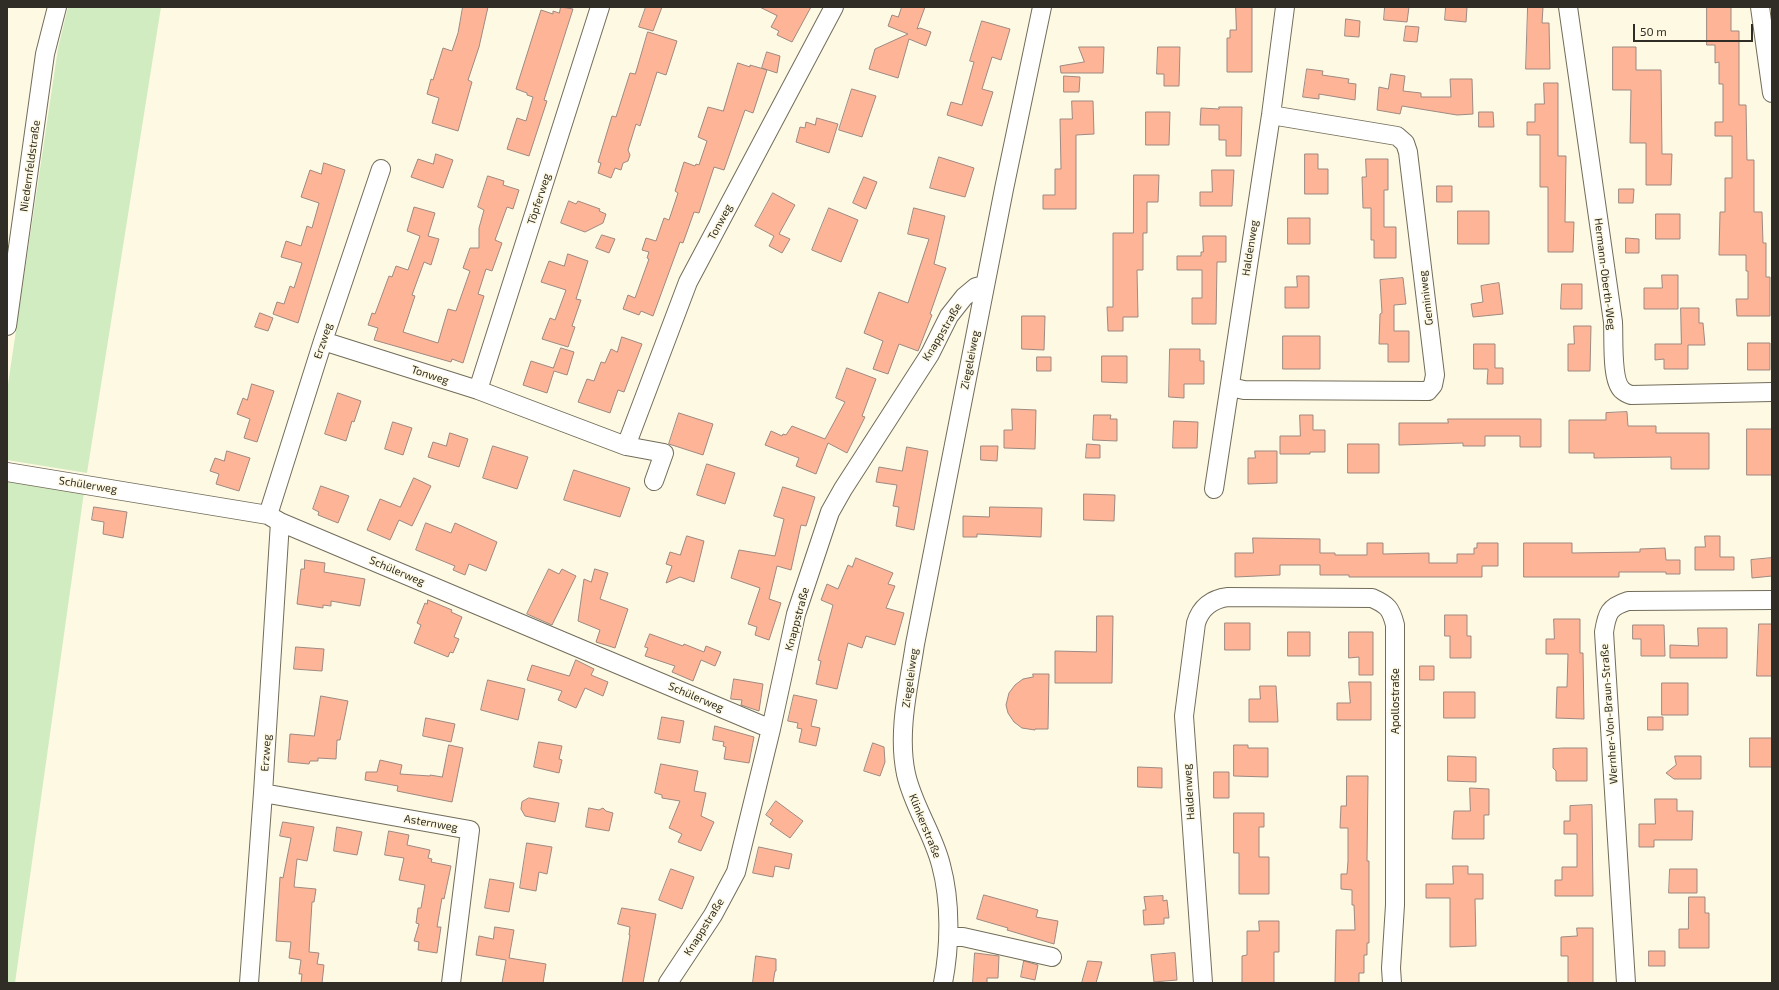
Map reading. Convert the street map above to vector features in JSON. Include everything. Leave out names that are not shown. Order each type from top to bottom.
[{"type":"street","name":"Niedernfeldstraße","points":[[7,326],[45,54],[57,7]]},
{"type":"street","name":"Töpferweg","points":[[478,390],[600,7]]},
{"type":"street","name":"Tonweg","points":[[626,446],[688,282],[834,7]]},
{"type":"street","name":"Ziegeleiweg","points":[[905,714],[917,636],[985,285],[1042,7]]},
{"type":"street","name":"Haldenweg","points":[[1214,489],[1286,7]]},
{"type":"street","name":"Hermann-Oberth-Weg","points":[[1568,7],[1613,322],[1614,363],[1617,380],[1622,390],[1631,395],[1772,392]]},
{"type":"street","points":[[1760,7],[1772,93]]},
{"type":"street","name":"Geminiweg","points":[[1230,387],[1244,390],[1428,391],[1433,385],[1435,375],[1408,152],[1405,142],[1397,136],[1271,115]]},
{"type":"street","name":"Erzweg","points":[[249,983],[263,792],[274,518],[323,341],[381,169]]},
{"type":"street","name":"Knappstraße","points":[[668,983],[713,915],[736,872],[771,729],[796,614],[830,512],[843,489],[930,354],[949,316],[964,297],[976,287],[985,285]]},
{"type":"street","name":"Tonweg","points":[[323,341],[478,390],[626,446],[664,453],[654,481]]},
{"type":"street","name":"Schülerweg","points":[[7,472],[274,518],[771,729]]},
{"type":"street","name":"Apollostraße","points":[[1206,605],[1219,598],[1228,597],[1372,598],[1383,602],[1392,612],[1395,625],[1395,905],[1391,968],[1392,983]]},
{"type":"street","name":"Wernher-Von-Braun-Straße","points":[[1626,983],[1604,632],[1606,618],[1610,610],[1618,604],[1628,600],[1772,600]]},
{"type":"street","name":"Haldenweg","points":[[1203,983],[1184,716],[1196,623],[1199,614],[1206,605]]},
{"type":"street","name":"Klinkerstraße","points":[[905,714],[903,751],[906,773],[911,793],[941,864],[945,889],[948,956],[943,983]]},
{"type":"street","name":"Asternweg","points":[[263,792],[470,830],[451,983]]},
{"type":"street","points":[[948,937],[963,938],[1052,957]]},
{"type":"green space","points":[[68,7],[161,7],[87,473],[7,460],[7,391],[58,48]]},
{"type":"green space","points":[[7,481],[84,492],[15,983],[7,983]]},
{"type":"building","points":[[463,7],[488,7],[479,47],[468,80],[472,82],[458,131],[432,123],[439,98],[427,94],[443,48],[452,51],[458,33]]},
{"type":"building","points":[[561,7],[573,9],[544,100],[547,101],[529,156],[507,149],[517,118],[526,121],[533,97],[516,89],[541,10],[553,14],[553,11],[559,13]]},
{"type":"building","points":[[646,7],[662,7],[653,31],[639,27]]},
{"type":"building","points":[[760,7],[811,7],[792,42],[777,35],[779,31],[771,27],[777,16]]},
{"type":"building","points":[[902,7],[925,7],[917,29],[920,28],[931,32],[926,46],[909,39],[898,78],[869,69],[875,49],[908,34],[888,26],[892,15],[898,17]]},
{"type":"building","points":[[1236,7],[1252,7],[1252,72],[1227,72],[1227,38],[1230,38],[1230,30],[1236,30]]},
{"type":"building","points":[[1385,7],[1409,7],[1407,22],[1384,20]]},
{"type":"building","points":[[1446,7],[1467,7],[1466,22],[1445,20]]},
{"type":"building","points":[[1528,7],[1543,7],[1542,23],[1549,23],[1550,69],[1526,69]]},
{"type":"building","points":[[1707,7],[1731,7],[1731,31],[1739,31],[1739,105],[1746,105],[1747,160],[1754,160],[1754,212],[1762,212],[1763,243],[1766,243],[1766,277],[1770,277],[1770,316],[1737,316],[1736,299],[1748,299],[1748,271],[1746,271],[1746,255],[1719,255],[1720,212],[1725,212],[1725,178],[1732,178],[1732,136],[1715,136],[1715,122],[1723,122],[1723,84],[1719,84],[1719,62],[1715,63],[1715,45],[1707,45]]},
{"type":"building","points":[[1346,19],[1360,21],[1359,37],[1345,36]]},
{"type":"building","points":[[982,21],[1010,29],[1001,60],[992,57],[982,89],[993,92],[982,126],[947,115],[951,102],[962,105],[974,62],[970,61]]},
{"type":"building","points":[[1406,26],[1419,27],[1417,42],[1404,41]]},
{"type":"building","points":[[648,32],[677,41],[666,75],[657,72],[640,126],[636,124],[628,150],[630,155],[628,161],[623,163],[621,170],[615,168],[611,178],[598,173],[601,163],[598,162],[612,116],[616,117],[630,73],[635,74]]},
{"type":"building","points":[[1079,47],[1104,47],[1103,73],[1061,73],[1060,66],[1084,62]]},
{"type":"building","points":[[1158,47],[1180,47],[1179,86],[1164,86],[1164,74],[1157,74]]},
{"type":"building","points":[[1613,47],[1636,47],[1636,70],[1661,70],[1662,154],[1672,154],[1671,185],[1646,185],[1646,143],[1630,143],[1631,90],[1613,90]]},
{"type":"building","points":[[767,52],[780,56],[777,73],[762,68]]},
{"type":"building","points":[[738,63],[767,70],[753,113],[745,110],[724,170],[714,167],[699,213],[694,212],[683,243],[680,242],[653,316],[641,311],[639,315],[623,309],[628,295],[635,298],[649,259],[647,258],[649,252],[642,250],[646,238],[656,241],[664,218],[669,220],[678,193],[675,191],[684,162],[695,166],[696,164],[699,165],[707,141],[698,137],[708,107],[723,111]]},
{"type":"building","points":[[1307,69],[1323,71],[1322,75],[1349,79],[1348,83],[1356,84],[1355,100],[1319,94],[1319,99],[1303,97]]},
{"type":"building","points":[[1391,74],[1405,76],[1403,91],[1421,93],[1421,97],[1451,97],[1450,79],[1472,79],[1473,114],[1457,115],[1402,106],[1400,114],[1377,110],[1379,87],[1388,89]]},
{"type":"building","points":[[1064,76],[1080,77],[1079,92],[1064,92]]},
{"type":"building","points":[[1544,83],[1558,83],[1558,156],[1566,156],[1565,222],[1574,222],[1573,252],[1548,252],[1548,187],[1540,187],[1540,135],[1527,135],[1527,122],[1535,122],[1535,104],[1544,104]]},
{"type":"building","points":[[852,89],[876,96],[862,137],[839,130]]},
{"type":"building","points":[[1072,101],[1093,101],[1094,134],[1076,135],[1076,209],[1043,209],[1043,195],[1055,195],[1055,169],[1061,169],[1060,119],[1072,119]]},
{"type":"building","points":[[1219,107],[1242,107],[1241,156],[1226,156],[1226,140],[1219,140],[1219,125],[1200,125],[1201,108],[1219,109]]},
{"type":"building","points":[[1146,112],[1170,112],[1169,145],[1146,145]]},
{"type":"building","points":[[1479,112],[1493,112],[1494,127],[1479,127]]},
{"type":"building","points":[[817,118],[838,124],[829,153],[796,142],[800,127],[805,128],[806,122],[815,125]]},
{"type":"building","points":[[436,154],[453,160],[443,188],[411,177],[418,159],[433,164]]},
{"type":"building","points":[[1305,154],[1318,154],[1318,169],[1328,169],[1328,194],[1305,194]]},
{"type":"building","points":[[939,157],[974,168],[965,197],[930,188]]},
{"type":"building","points":[[1366,159],[1388,159],[1388,190],[1384,190],[1384,227],[1396,227],[1396,258],[1374,258],[1374,240],[1371,240],[1371,208],[1363,208],[1362,177],[1366,177]]},
{"type":"building","points":[[324,163],[345,170],[298,323],[273,314],[277,302],[284,304],[290,286],[294,288],[302,263],[281,257],[286,241],[301,246],[307,226],[312,228],[319,203],[301,197],[310,170],[321,174]]},
{"type":"building","points":[[1212,170],[1234,170],[1232,206],[1200,206],[1200,192],[1212,192]]},
{"type":"building","points":[[1134,175],[1159,175],[1158,202],[1147,202],[1147,233],[1143,233],[1143,270],[1137,270],[1138,317],[1123,317],[1123,331],[1108,331],[1107,307],[1113,307],[1113,233],[1133,233]]},
{"type":"building","points":[[488,176],[504,181],[503,185],[519,190],[513,209],[507,207],[495,240],[502,243],[492,271],[486,269],[478,294],[484,296],[463,363],[452,359],[451,362],[374,340],[378,328],[368,325],[372,313],[375,314],[389,276],[392,277],[396,266],[408,270],[420,236],[407,231],[414,207],[435,213],[428,236],[439,239],[431,265],[424,262],[412,295],[415,296],[403,332],[438,343],[448,309],[456,311],[470,271],[463,268],[470,248],[479,248],[479,228],[484,210],[478,207]]},
{"type":"building","points":[[864,177],[877,182],[866,209],[853,203]]},
{"type":"building","points":[[1437,186],[1452,186],[1452,202],[1437,202]]},
{"type":"building","points":[[1619,189],[1634,189],[1633,203],[1619,203]]},
{"type":"building","points":[[773,193],[795,205],[779,234],[790,239],[782,253],[769,246],[774,236],[755,226]]},
{"type":"building","points":[[569,201],[576,204],[578,201],[600,209],[599,211],[606,214],[603,223],[585,232],[561,223]]},
{"type":"building","points":[[829,208],[858,220],[841,262],[812,250]]},
{"type":"building","points":[[914,208],[945,216],[934,264],[946,268],[930,314],[932,315],[918,351],[899,344],[888,374],[873,369],[883,341],[864,333],[879,292],[908,303],[929,239],[908,234]]},
{"type":"building","points":[[1458,211],[1489,211],[1489,244],[1458,244]]},
{"type":"building","points":[[1656,214],[1680,214],[1680,239],[1656,239]]},
{"type":"building","points":[[1288,218],[1310,218],[1310,244],[1288,244]]},
{"type":"building","points":[[602,235],[615,239],[609,253],[596,248]]},
{"type":"building","points":[[1203,236],[1226,236],[1226,262],[1217,262],[1216,324],[1192,324],[1192,298],[1202,298],[1202,270],[1177,270],[1177,256],[1201,256],[1201,252],[1203,252]]},
{"type":"building","points":[[1626,238],[1639,239],[1639,253],[1626,253]]},
{"type":"building","points":[[568,254],[588,261],[576,299],[581,300],[572,326],[575,327],[568,347],[542,339],[550,318],[555,320],[566,290],[541,282],[549,261],[564,266]]},
{"type":"building","points":[[1662,275],[1678,275],[1678,309],[1644,309],[1644,288],[1662,288]]},
{"type":"building","points":[[1297,276],[1309,276],[1309,308],[1285,308],[1285,287],[1297,287]]},
{"type":"building","points":[[1403,278],[1406,304],[1394,305],[1394,331],[1409,331],[1409,362],[1388,362],[1388,344],[1379,344],[1380,314],[1382,313],[1380,280]]},
{"type":"building","points":[[1499,283],[1503,314],[1473,317],[1471,304],[1483,302],[1481,286]]},
{"type":"building","points":[[1562,284],[1582,284],[1582,309],[1561,309]]},
{"type":"building","points":[[1681,308],[1699,308],[1699,323],[1703,323],[1705,345],[1688,345],[1688,369],[1664,369],[1664,359],[1655,360],[1655,344],[1681,344]]},
{"type":"building","points":[[260,313],[273,318],[268,331],[255,327]]},
{"type":"building","points":[[1022,316],[1045,316],[1044,350],[1022,349]]},
{"type":"building","points":[[1574,326],[1591,326],[1590,371],[1568,371],[1568,344],[1574,344]]},
{"type":"building","points":[[1283,336],[1320,336],[1320,369],[1283,369]]},
{"type":"building","points":[[622,337],[642,344],[624,392],[618,390],[610,413],[578,402],[587,379],[594,381],[601,362],[605,363],[611,349],[617,352]]},
{"type":"building","points":[[1748,343],[1770,343],[1770,370],[1748,370]]},
{"type":"building","points":[[1474,344],[1495,344],[1495,368],[1503,368],[1503,384],[1487,384],[1488,369],[1474,369]]},
{"type":"building","points":[[561,348],[574,352],[567,375],[554,371],[547,393],[523,385],[531,361],[553,368]]},
{"type":"building","points":[[1170,349],[1200,349],[1200,361],[1204,361],[1204,384],[1184,384],[1184,398],[1169,397]]},
{"type":"building","points":[[1102,356],[1127,356],[1127,383],[1102,382]]},
{"type":"building","points":[[1037,357],[1051,357],[1051,371],[1037,371]]},
{"type":"building","points":[[847,368],[876,379],[862,416],[865,417],[847,453],[828,443],[816,474],[796,466],[799,458],[765,445],[771,431],[782,436],[783,434],[786,435],[792,426],[825,439],[845,402],[836,398]]},
{"type":"building","points":[[252,384],[274,391],[257,442],[244,438],[250,419],[237,414],[243,398],[247,400]]},
{"type":"building","points":[[338,393],[361,401],[354,422],[352,421],[346,441],[325,434]]},
{"type":"building","points":[[1012,409],[1036,410],[1035,449],[1004,448],[1004,430],[1012,430]]},
{"type":"building","points":[[1627,412],[1628,426],[1656,426],[1656,433],[1709,433],[1709,469],[1671,469],[1671,457],[1594,458],[1594,453],[1569,453],[1569,420],[1606,420],[1606,413]]},
{"type":"building","points":[[679,413],[713,424],[703,455],[669,444]]},
{"type":"building","points":[[1094,415],[1111,415],[1110,419],[1117,419],[1117,441],[1093,440]]},
{"type":"building","points":[[1300,415],[1313,415],[1313,430],[1325,430],[1325,452],[1310,452],[1310,454],[1280,454],[1280,436],[1300,436]]},
{"type":"building","points":[[1448,419],[1541,419],[1541,447],[1520,447],[1520,436],[1485,436],[1485,446],[1463,446],[1463,443],[1399,445],[1399,423],[1448,423]]},
{"type":"building","points":[[1174,421],[1198,422],[1197,448],[1173,448]]},
{"type":"building","points":[[393,422],[412,428],[403,455],[385,449]]},
{"type":"building","points":[[1747,429],[1772,429],[1772,475],[1747,475]]},
{"type":"building","points":[[450,433],[468,439],[459,467],[428,457],[433,442],[446,446]]},
{"type":"building","points":[[1087,444],[1100,445],[1100,458],[1086,458]]},
{"type":"building","points":[[1348,444],[1379,444],[1379,473],[1348,473]]},
{"type":"building","points":[[493,446],[528,457],[517,489],[483,478]]},
{"type":"building","points":[[981,446],[998,446],[997,461],[981,460]]},
{"type":"building","points":[[907,447],[928,451],[914,530],[896,526],[899,507],[893,506],[897,485],[876,482],[879,467],[902,471]]},
{"type":"building","points":[[227,451],[250,458],[239,491],[216,484],[219,474],[210,471],[215,458],[224,461]]},
{"type":"building","points":[[1255,451],[1277,451],[1277,483],[1248,484],[1248,458],[1255,458]]},
{"type":"building","points":[[707,464],[735,473],[725,504],[697,495]]},
{"type":"building","points":[[574,470],[630,488],[620,517],[564,500]]},
{"type":"building","points":[[414,478],[431,486],[412,526],[399,520],[390,540],[367,530],[380,499],[400,507]]},
{"type":"building","points":[[321,486],[349,496],[338,523],[318,515],[319,512],[313,509]]},
{"type":"building","points":[[783,487],[815,497],[806,526],[801,525],[791,570],[777,566],[769,599],[781,603],[769,640],[755,635],[757,627],[748,624],[760,588],[731,578],[739,550],[775,556],[784,519],[774,516]]},
{"type":"building","points":[[1084,494],[1115,495],[1114,521],[1084,520]]},
{"type":"building","points":[[94,507],[127,512],[123,538],[103,534],[104,522],[92,520]]},
{"type":"building","points":[[990,507],[1042,508],[1041,537],[977,534],[977,537],[963,537],[963,516],[989,517]]},
{"type":"building","points":[[426,523],[451,533],[455,523],[497,542],[486,571],[469,564],[465,575],[453,570],[455,566],[416,550]]},
{"type":"building","points":[[687,536],[704,541],[694,582],[680,577],[666,583],[672,566],[666,564],[670,552],[680,555]]},
{"type":"building","points":[[1705,536],[1720,536],[1720,557],[1734,557],[1734,570],[1695,570],[1695,547],[1705,547]]},
{"type":"building","points":[[1253,538],[1320,539],[1320,553],[1335,553],[1335,555],[1367,555],[1367,543],[1383,543],[1383,554],[1429,553],[1429,563],[1457,563],[1457,554],[1474,554],[1474,548],[1477,548],[1477,543],[1498,543],[1498,566],[1482,566],[1482,577],[1349,577],[1349,575],[1320,575],[1320,565],[1280,565],[1280,575],[1235,577],[1235,553],[1253,553]]},
{"type":"building","points":[[1524,543],[1572,543],[1572,553],[1640,552],[1640,549],[1665,548],[1666,560],[1680,560],[1680,574],[1666,574],[1666,572],[1619,572],[1619,577],[1524,577]]},
{"type":"building","points":[[856,558],[893,573],[888,584],[895,586],[886,608],[904,613],[895,645],[866,636],[862,648],[848,643],[837,689],[816,684],[821,661],[818,660],[833,605],[821,600],[827,584],[838,589],[848,565],[852,567]]},
{"type":"building","points":[[1772,558],[1772,576],[1752,578],[1751,560]]},
{"type":"building","points":[[305,560],[325,563],[324,572],[365,579],[360,606],[331,601],[331,606],[323,605],[323,608],[297,604],[301,569],[304,569]]},
{"type":"building","points":[[549,569],[559,574],[562,569],[576,576],[552,625],[527,614]]},
{"type":"building","points":[[595,569],[608,573],[600,599],[628,609],[615,648],[596,642],[600,630],[578,621],[584,579],[591,582]]},
{"type":"building","points":[[428,600],[452,610],[451,612],[462,617],[454,637],[459,639],[453,653],[450,652],[448,657],[414,643],[421,625],[417,623],[425,603],[427,604]]},
{"type":"building","points":[[1445,615],[1467,615],[1467,636],[1471,636],[1471,658],[1450,658],[1450,636],[1445,636]]},
{"type":"building","points":[[1097,616],[1113,616],[1112,683],[1055,683],[1055,651],[1096,652]]},
{"type":"building","points":[[1554,619],[1580,619],[1580,653],[1583,653],[1584,719],[1556,718],[1557,687],[1567,687],[1568,654],[1546,654],[1546,639],[1554,639]]},
{"type":"building","points":[[1225,623],[1250,623],[1250,650],[1225,650]]},
{"type":"building","points":[[1759,624],[1772,624],[1772,676],[1757,676]]},
{"type":"building","points":[[1633,625],[1664,625],[1665,656],[1641,656],[1641,639],[1633,639]]},
{"type":"building","points":[[1698,628],[1727,628],[1727,658],[1670,658],[1670,645],[1698,646]]},
{"type":"building","points":[[1288,632],[1310,632],[1310,656],[1288,656]]},
{"type":"building","points":[[1349,632],[1373,632],[1373,675],[1359,675],[1359,657],[1349,658]]},
{"type":"building","points":[[650,634],[683,646],[684,644],[704,652],[706,646],[721,652],[715,666],[701,660],[693,681],[672,672],[675,666],[645,656],[648,648],[645,647]]},
{"type":"building","points":[[296,647],[324,649],[322,671],[294,669]]},
{"type":"building","points":[[576,660],[594,669],[591,675],[608,682],[603,696],[585,688],[576,708],[558,700],[562,691],[527,680],[532,665],[569,676]]},
{"type":"building","points":[[1420,666],[1434,666],[1434,680],[1420,680]]},
{"type":"building","points":[[1033,674],[1049,674],[1048,729],[1035,730],[1022,728],[1014,722],[1008,713],[1006,705],[1009,693],[1015,685],[1023,679],[1033,677]]},
{"type":"building","points":[[734,679],[763,684],[759,711],[741,705],[742,700],[731,699]]},
{"type":"building","points":[[488,680],[525,689],[518,720],[481,710]]},
{"type":"building","points":[[1349,682],[1371,682],[1371,720],[1337,720],[1337,703],[1350,703]]},
{"type":"building","points":[[1662,683],[1688,683],[1688,715],[1662,715]]},
{"type":"building","points":[[1260,686],[1276,686],[1278,722],[1249,722],[1249,699],[1260,699]]},
{"type":"building","points":[[1444,692],[1475,692],[1475,718],[1444,718]]},
{"type":"building","points":[[794,695],[817,700],[811,726],[820,728],[816,746],[799,742],[802,729],[797,728],[798,723],[788,721]]},
{"type":"building","points":[[321,696],[348,701],[340,740],[337,740],[336,759],[318,758],[318,761],[310,761],[309,764],[288,762],[290,734],[314,736]]},
{"type":"building","points":[[662,717],[684,721],[680,743],[658,739]]},
{"type":"building","points":[[1648,717],[1663,717],[1663,730],[1648,730]]},
{"type":"building","points":[[426,718],[455,724],[451,742],[423,736]]},
{"type":"building","points":[[715,726],[754,737],[749,763],[724,759],[726,747],[723,746],[724,742],[713,740]]},
{"type":"building","points":[[1750,738],[1772,738],[1772,767],[1750,767]]},
{"type":"building","points":[[539,742],[562,746],[559,759],[562,760],[559,773],[534,767]]},
{"type":"building","points":[[873,743],[884,747],[885,762],[880,776],[864,771]]},
{"type":"building","points":[[449,745],[463,748],[452,802],[397,791],[398,786],[365,780],[366,772],[377,772],[380,760],[402,765],[400,774],[442,777]]},
{"type":"building","points":[[1234,745],[1248,745],[1248,748],[1268,748],[1268,777],[1234,776]]},
{"type":"building","points":[[1587,748],[1587,781],[1556,781],[1556,771],[1553,768],[1553,749]]},
{"type":"building","points":[[1448,756],[1476,757],[1476,782],[1448,781]]},
{"type":"building","points":[[1675,756],[1701,756],[1701,779],[1674,779],[1666,773],[1676,765]]},
{"type":"building","points":[[661,764],[698,771],[694,791],[706,793],[701,816],[714,822],[701,851],[678,842],[682,834],[669,828],[680,801],[662,798],[662,795],[655,793]]},
{"type":"building","points":[[1138,767],[1162,768],[1162,788],[1138,787]]},
{"type":"building","points":[[1214,772],[1229,772],[1229,798],[1214,798]]},
{"type":"building","points":[[1347,776],[1368,776],[1367,861],[1369,861],[1369,943],[1367,943],[1367,955],[1364,955],[1364,973],[1359,973],[1359,983],[1335,983],[1336,930],[1355,930],[1352,890],[1341,889],[1341,874],[1347,874],[1348,861],[1348,828],[1340,828],[1341,806],[1346,806]]},
{"type":"building","points":[[1470,788],[1489,789],[1489,815],[1484,815],[1484,839],[1452,839],[1454,811],[1470,811]]},
{"type":"building","points":[[529,798],[559,803],[555,822],[525,816],[521,809],[522,802]]},
{"type":"building","points":[[1655,799],[1677,799],[1677,811],[1693,811],[1692,840],[1654,840],[1654,847],[1639,847],[1639,824],[1655,824]]},
{"type":"building","points":[[776,801],[803,821],[790,838],[770,824],[773,820],[766,815]]},
{"type":"building","points":[[1592,805],[1593,896],[1555,896],[1555,880],[1562,880],[1562,867],[1577,867],[1577,834],[1564,834],[1564,821],[1570,821],[1570,806]]},
{"type":"building","points":[[589,808],[599,810],[603,808],[606,811],[613,813],[609,831],[586,827]]},
{"type":"building","points":[[1234,813],[1264,813],[1264,827],[1259,827],[1259,857],[1269,857],[1269,894],[1239,894],[1239,853],[1234,853]]},
{"type":"building","points":[[283,822],[314,827],[307,861],[297,859],[294,887],[316,889],[314,902],[312,902],[309,952],[319,953],[317,964],[324,965],[322,983],[301,983],[302,974],[299,974],[301,960],[289,958],[291,942],[276,941],[280,877],[283,878],[291,838],[280,836]]},
{"type":"building","points":[[337,827],[362,832],[357,855],[334,851]]},
{"type":"building","points":[[389,831],[409,835],[407,845],[430,850],[428,858],[432,859],[431,862],[451,866],[444,899],[442,898],[437,927],[441,927],[437,953],[418,950],[419,942],[414,941],[419,924],[416,923],[418,908],[421,908],[425,885],[399,880],[404,858],[385,855]]},
{"type":"building","points":[[527,843],[552,847],[547,874],[539,872],[536,891],[520,888]]},
{"type":"building","points":[[759,847],[792,854],[789,869],[775,866],[773,877],[753,873]]},
{"type":"building","points":[[1453,866],[1468,866],[1468,874],[1483,874],[1483,899],[1475,899],[1476,946],[1450,947],[1450,898],[1426,898],[1426,884],[1453,884]]},
{"type":"building","points":[[671,869],[694,877],[682,909],[659,900]]},
{"type":"building","points":[[1670,869],[1697,869],[1697,893],[1669,893]]},
{"type":"building","points":[[490,879],[514,883],[509,912],[485,908]]},
{"type":"building","points":[[984,895],[1038,910],[1036,917],[1058,921],[1054,944],[977,919]]},
{"type":"building","points":[[1163,896],[1163,901],[1167,900],[1169,918],[1164,918],[1164,924],[1144,925],[1143,910],[1146,910],[1144,897]]},
{"type":"building","points":[[1689,897],[1705,897],[1705,913],[1709,913],[1709,948],[1679,948],[1679,929],[1688,929]]},
{"type":"building","points":[[622,908],[656,914],[643,983],[622,983],[630,927],[618,924]]},
{"type":"building","points":[[1259,921],[1279,921],[1279,952],[1274,952],[1274,983],[1242,983],[1242,956],[1247,955],[1247,931],[1259,931]]},
{"type":"building","points":[[495,927],[514,930],[509,958],[546,964],[543,983],[502,983],[506,960],[476,955],[479,936],[493,939]]},
{"type":"building","points":[[1577,928],[1593,928],[1593,983],[1568,983],[1568,956],[1561,956],[1561,937],[1577,936]]},
{"type":"building","points":[[1649,951],[1665,951],[1665,966],[1649,966]]},
{"type":"building","points":[[975,953],[999,956],[998,978],[987,978],[987,983],[973,983]]},
{"type":"building","points":[[1175,953],[1177,980],[1154,982],[1151,955]]},
{"type":"building","points":[[756,956],[776,959],[776,971],[773,983],[753,983]]},
{"type":"building","points":[[1024,961],[1038,965],[1035,980],[1021,977]]},
{"type":"building","points":[[1088,961],[1102,962],[1096,983],[1082,983]]}]
